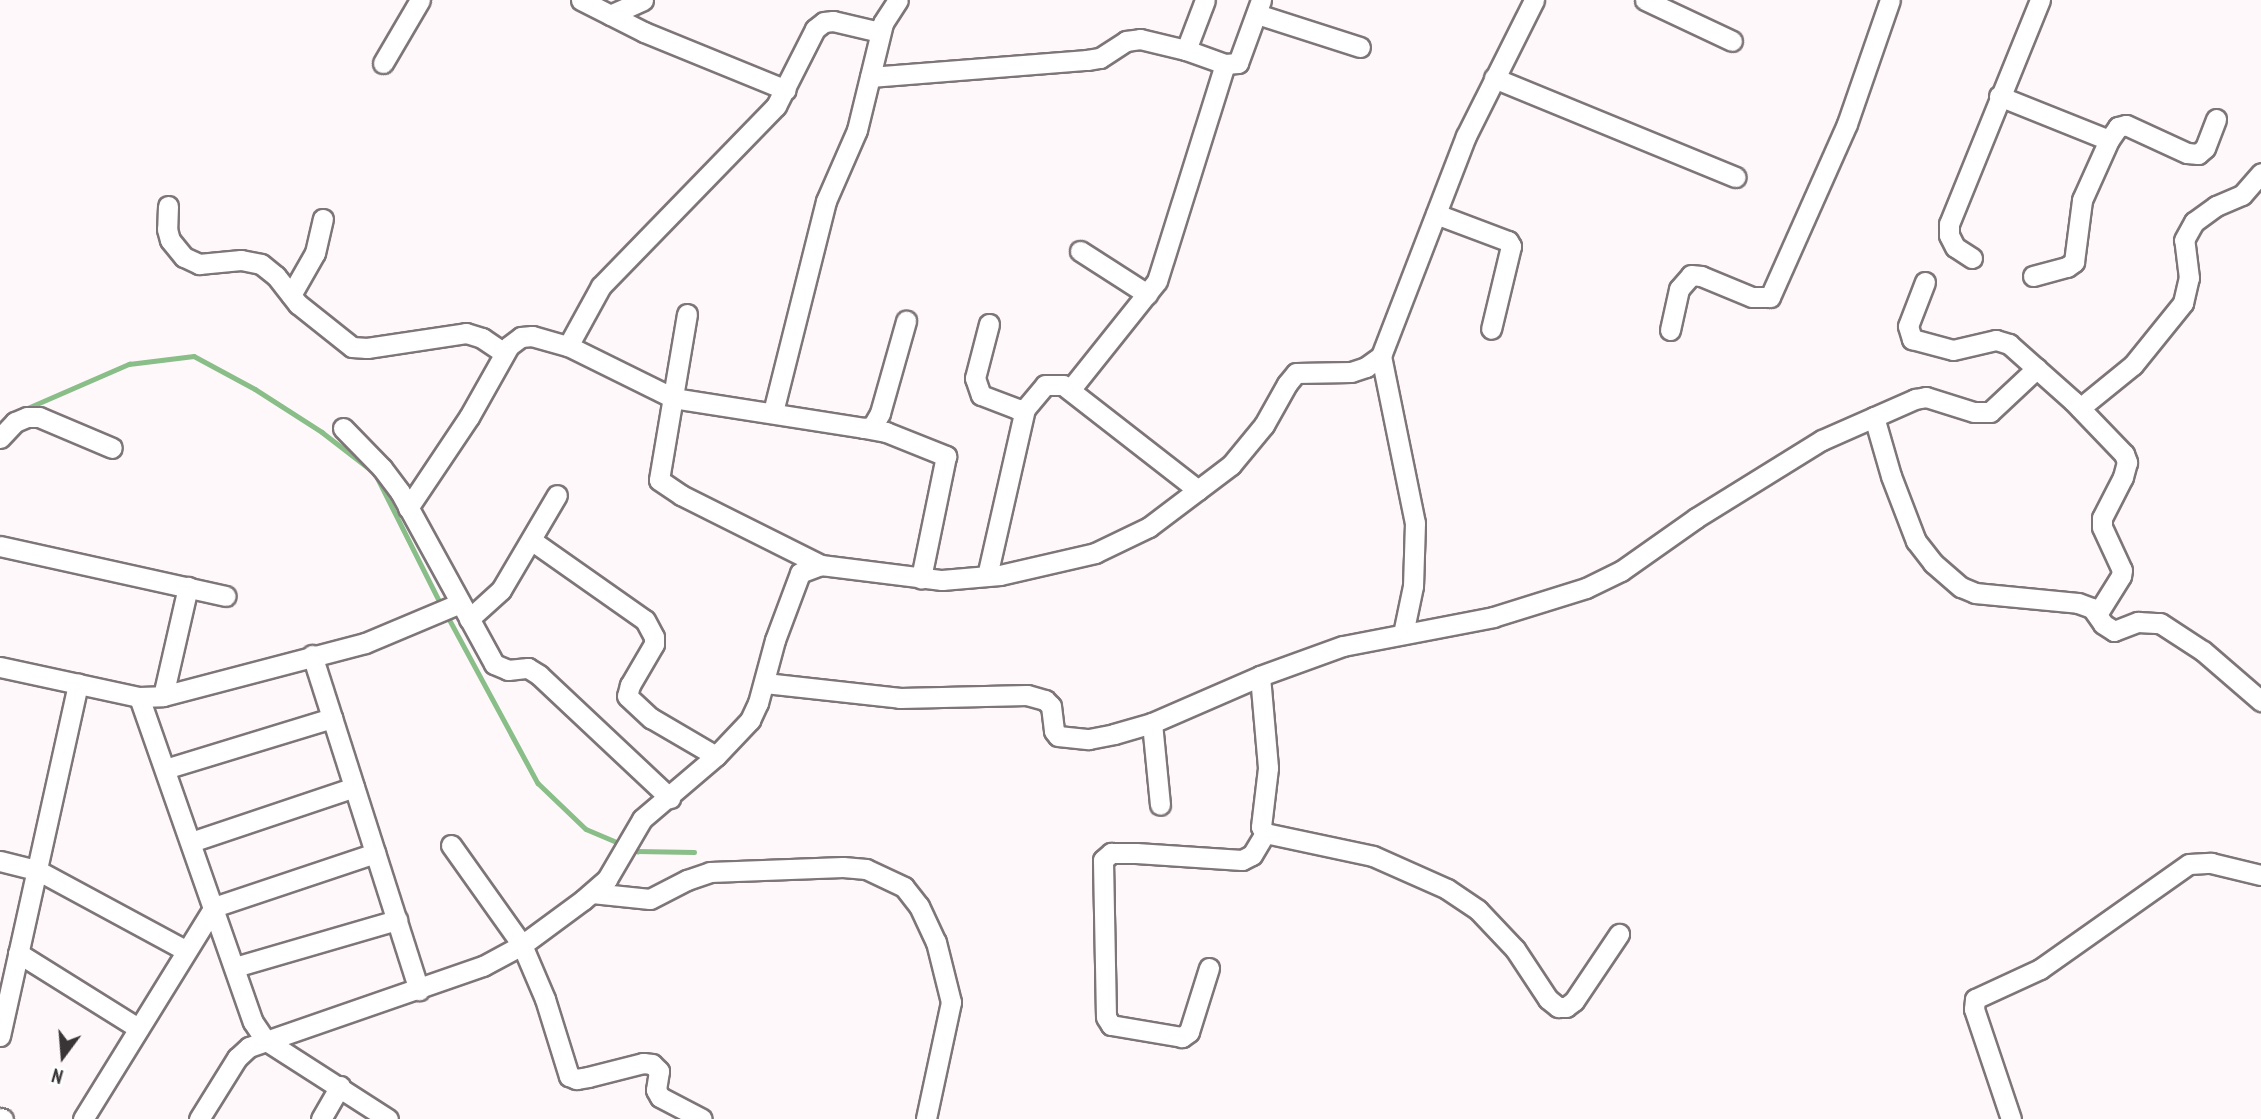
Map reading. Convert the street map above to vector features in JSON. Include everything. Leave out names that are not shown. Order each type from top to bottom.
[{"type":"street","points":[[383,63],[420,0]]},
{"type":"street","points":[[581,0],[644,32],[786,90]]},
{"type":"street","points":[[610,15],[643,0]]},
{"type":"street","points":[[773,412],[826,201],[857,130],[880,32],[887,13],[898,0]]},
{"type":"street","points":[[1186,50],[1205,0]]},
{"type":"street","points":[[687,314],[659,480],[681,495],[821,565],[921,579],[987,576],[1095,553],[1149,527],[1231,465],[1250,446],[1296,373],[1307,370],[1350,372],[1366,367],[1381,356],[1466,136],[1534,0]]},
{"type":"street","points":[[1645,0],[1732,41]]},
{"type":"street","points":[[1670,330],[1679,289],[1690,275],[1701,276],[1752,297],[1770,298],[1847,124],[1890,0]]},
{"type":"street","points":[[1972,258],[1955,247],[1949,235],[1949,224],[2040,0]]},
{"type":"street","points":[[870,77],[1087,60],[1100,58],[1126,41],[1140,38],[1226,64],[1238,63],[1243,56],[1259,7],[1360,47]]},
{"type":"street","points":[[568,346],[601,286],[776,106],[815,29],[824,22],[833,21],[880,32]]},
{"type":"street","points":[[1070,390],[1157,281],[1167,258],[1226,64]]},
{"type":"street","points":[[1494,78],[1735,177]]},
{"type":"street","points":[[1999,96],[2109,140]]},
{"type":"street","points":[[2033,276],[2067,267],[2074,262],[2082,200],[2109,140],[2118,127],[2126,125],[2187,153],[2198,154],[2205,148],[2216,119]]},
{"type":"street","points":[[2080,408],[2133,365],[2183,303],[2189,278],[2184,240],[2194,222],[2216,206],[2242,195],[2261,173]]},
{"type":"street","points":[[168,206],[167,229],[170,240],[184,257],[199,264],[242,260],[261,264],[276,276],[298,304],[343,341],[359,349],[466,333],[482,338],[504,353]]},
{"type":"street","points":[[1436,214],[1508,241],[1511,246],[1491,329]]},
{"type":"street","points":[[292,295],[315,253],[323,219]]},
{"type":"street","points":[[1080,251],[1147,294]]},
{"type":"street","points":[[1925,282],[1908,326],[1912,339],[1953,350],[2002,341],[2037,368],[2124,454],[2127,462],[2123,477],[2102,518],[2102,527],[2122,570],[2098,613]]},
{"type":"street","points":[[864,428],[872,426],[880,413],[906,321]]},
{"type":"street","points":[[989,324],[975,379],[976,388],[992,401],[1025,409]]},
{"type":"street","points":[[408,508],[469,417],[504,353],[513,341],[532,335],[568,346],[673,398],[886,432],[946,456],[921,579]]},
{"type":"street","points":[[1381,356],[1415,523],[1413,586],[1402,634]]},
{"type":"street","points":[[765,683],[900,698],[1027,695],[1045,700],[1051,706],[1054,731],[1058,736],[1089,739],[1152,723],[1260,676],[1343,646],[1507,614],[1606,579],[1822,440],[1926,397],[1973,412],[1990,412],[2037,368]]},
{"type":"street","points":[[987,576],[1025,409],[1049,383],[1063,385],[1070,390],[1198,491]]},
{"type":"street","points":[[0,438],[15,422],[27,416],[39,417],[112,448]]},
{"type":"street","points":[[1874,417],[1891,476],[1916,541],[1933,563],[1968,591],[2078,603],[2098,613],[2103,624],[2114,631],[2138,622],[2160,623],[2203,651],[2261,701]]},
{"type":"street","points":[[344,428],[382,468],[408,508],[460,610],[495,664],[508,670],[528,668],[539,675],[670,797]]},
{"type":"street","points":[[0,667],[139,697],[163,696],[380,638],[460,610],[501,590],[557,495]]},
{"type":"street","points":[[531,540],[645,620],[653,633],[654,644],[630,685],[627,696],[652,718],[716,756]]},
{"type":"street","points":[[0,546],[226,596]]},
{"type":"street","points":[[199,1119],[237,1058],[249,1047],[483,966],[522,945],[599,886],[642,819],[716,756],[750,720],[765,683],[775,640],[794,583],[800,573],[821,565]]},
{"type":"street","points":[[163,696],[188,587]]},
{"type":"street","points":[[312,655],[419,990]]},
{"type":"street","points":[[1260,676],[1268,768],[1261,827],[1265,833],[1373,856],[1447,889],[1478,910],[1515,949],[1549,999],[1558,1007],[1566,1007],[1574,1001],[1619,934]]},
{"type":"street","points":[[0,1035],[78,684]]},
{"type":"street","points":[[139,697],[247,1006],[265,1040],[388,1119]]},
{"type":"street","points":[[165,769],[332,719]]},
{"type":"street","points":[[1152,723],[1160,805]]},
{"type":"street","points":[[191,842],[354,787]]},
{"type":"street","points":[[1209,968],[1189,1032],[1182,1037],[1111,1026],[1106,1017],[1103,860],[1114,853],[1136,853],[1242,860],[1252,855],[1265,833]]},
{"type":"street","points":[[451,845],[522,945],[545,999],[569,1076],[576,1079],[643,1063],[652,1064],[659,1070],[656,1090],[660,1097],[702,1119]]},
{"type":"street","points":[[83,1119],[214,907],[375,853]]},
{"type":"street","points":[[0,861],[37,870],[185,950]]},
{"type":"street","points":[[2011,1119],[1974,1009],[1975,999],[2040,968],[2189,864],[2211,863],[2261,875]]},
{"type":"street","points":[[599,886],[650,899],[687,880],[710,873],[843,867],[866,869],[904,887],[919,906],[936,942],[951,1002],[926,1119]]},
{"type":"street","points":[[235,967],[397,920]]},
{"type":"street","points":[[18,953],[138,1028]]},
{"type":"street","points":[[321,1119],[340,1086]]},
{"type":"waterway","points":[[23,410],[129,364],[194,356],[255,389],[322,432],[375,473],[441,604]]},
{"type":"waterway","points":[[447,615],[538,783],[586,829],[621,844]]},
{"type":"waterway","points":[[629,848],[637,851],[694,852]]}]
